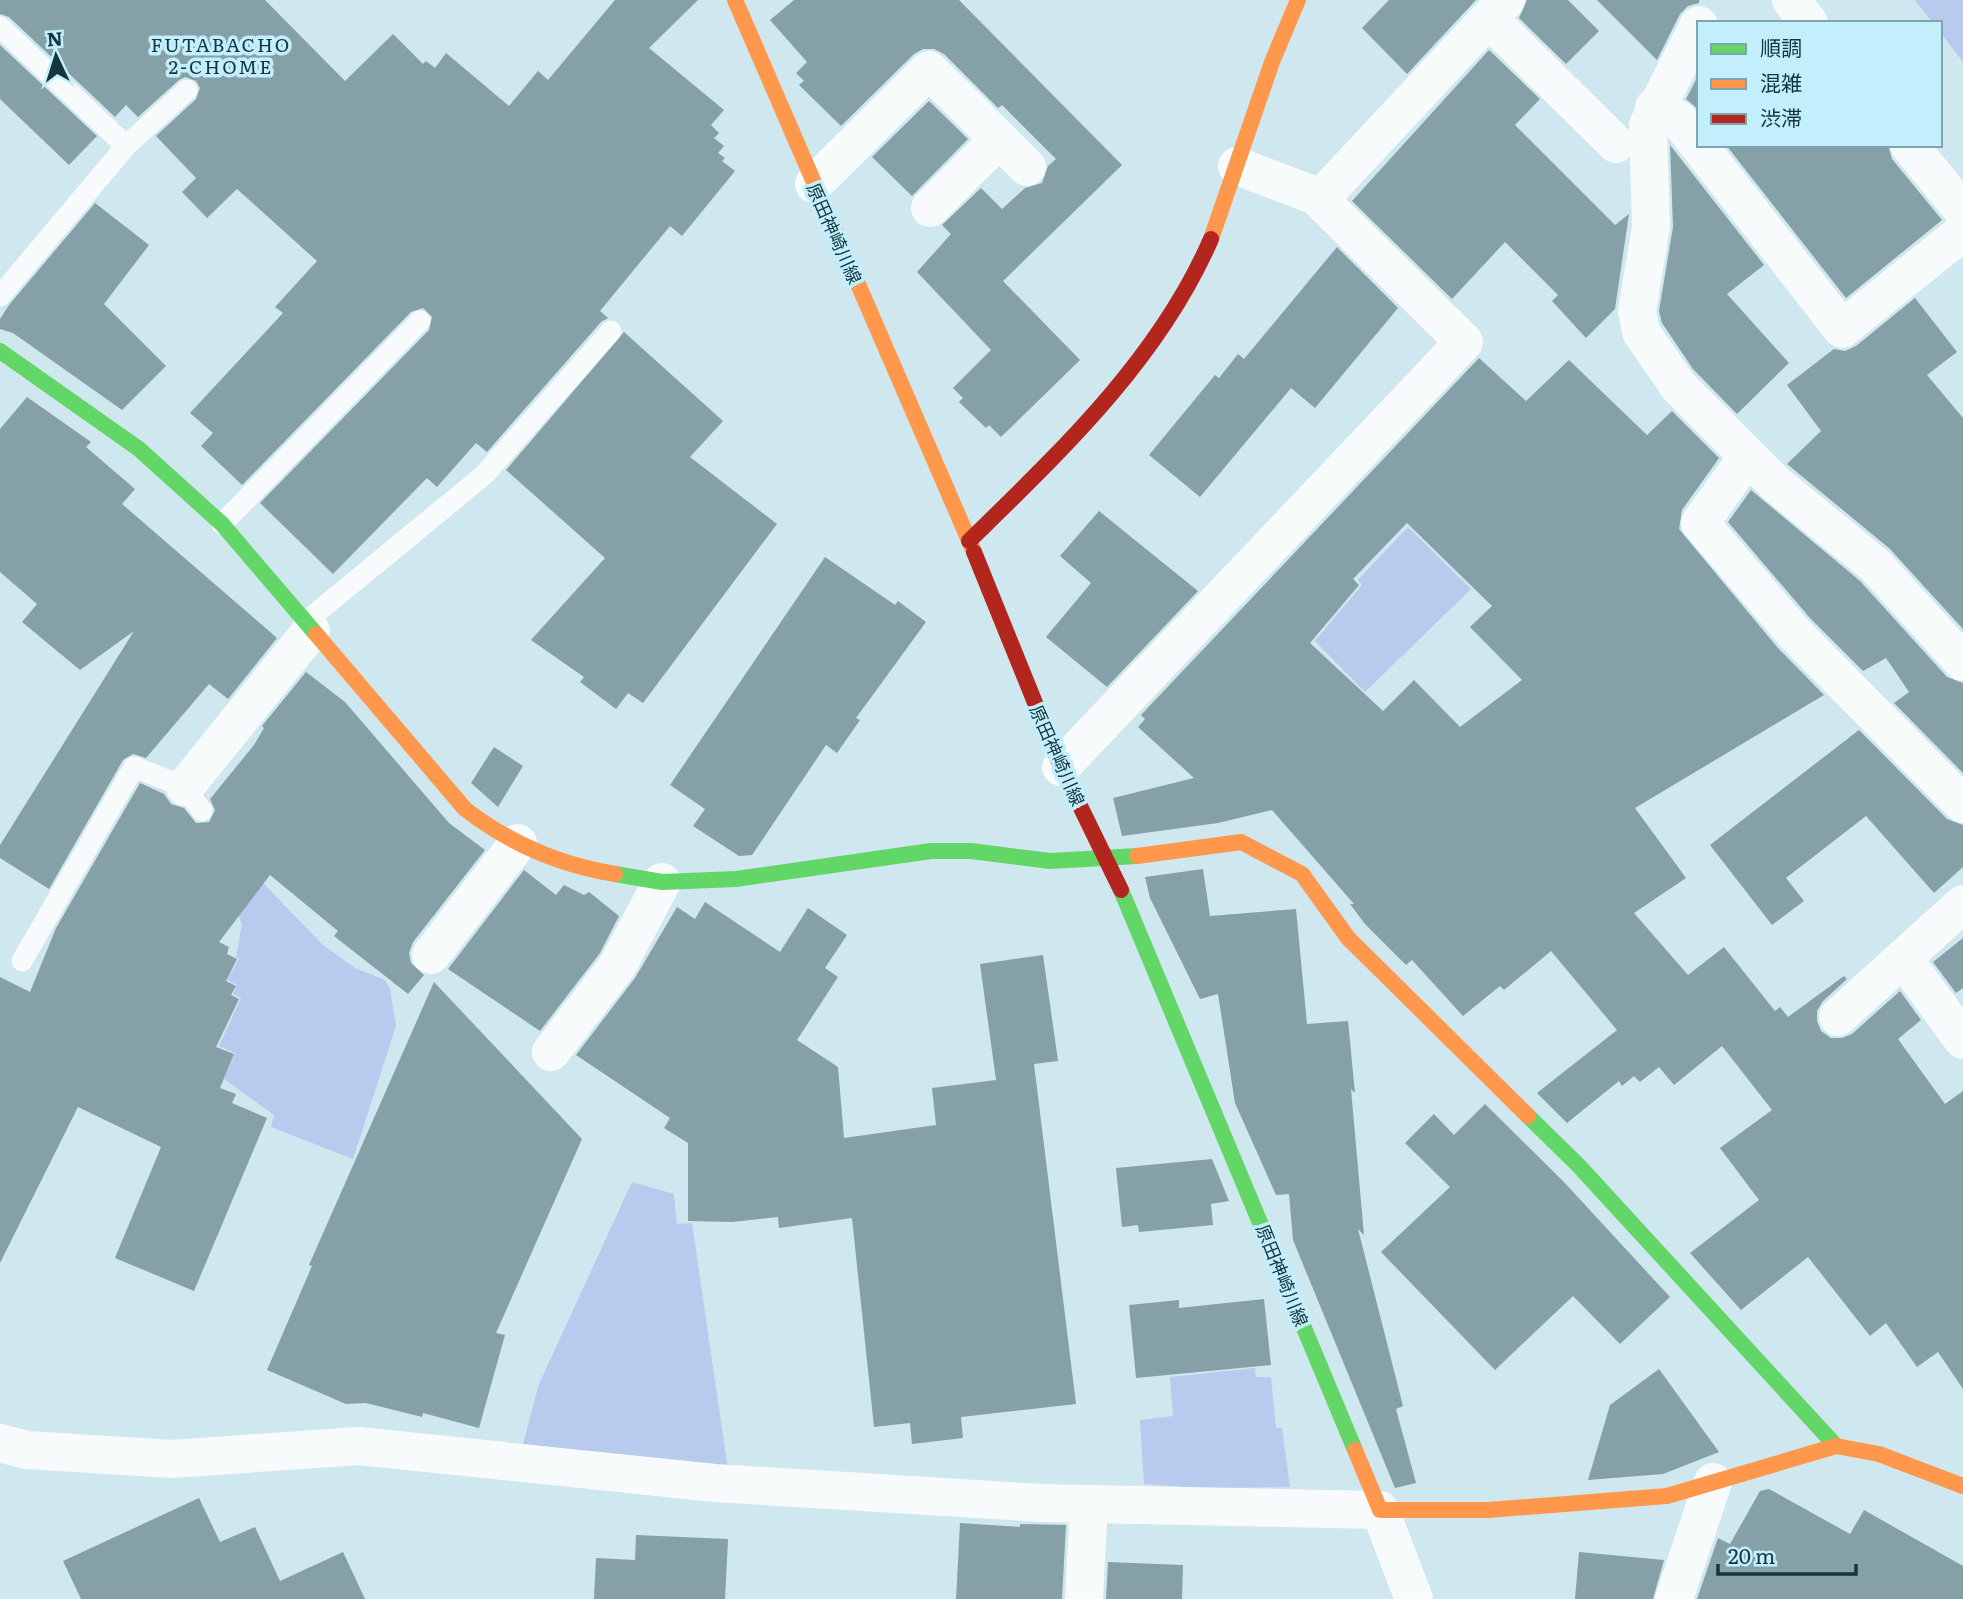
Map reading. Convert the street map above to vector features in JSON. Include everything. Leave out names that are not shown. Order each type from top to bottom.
[{"type":"street","name":"原田神崎川線","points":[[735,0],[969,541],[1061,767],[1108,860],[1380,1510]]},
{"type":"street","points":[[969,541],[1116,387],[1155,337],[1204,255],[1237,166],[1278,40],[1298,0]]},
{"type":"street","points":[[1700,21],[1703,0]]},
{"type":"street","points":[[1791,0],[1807,21]]},
{"type":"street","points":[[1320,199],[1497,9],[1616,144]]},
{"type":"street","points":[[1697,29],[1689,48],[1654,107],[1646,134],[1651,227],[1638,304],[1641,332],[1672,379],[1777,485],[1875,565],[1963,662]]},
{"type":"street","points":[[814,184],[929,70],[1027,167]]},
{"type":"street","points":[[1654,107],[1678,119],[1697,143]]},
{"type":"street","points":[[930,208],[999,139]]},
{"type":"street","points":[[1700,147],[1842,329],[1963,232]]},
{"type":"street","points":[[1911,147],[1963,211]]},
{"type":"street","points":[[1061,767],[1464,342],[1320,199],[1237,166]]},
{"type":"street","points":[[0,351],[139,449],[222,524],[465,808],[518,843],[588,870],[662,882],[736,879],[931,850],[971,851],[1051,861],[1108,860],[1241,842],[1302,874],[1348,938],[1579,1166],[1836,1446]]},
{"type":"street","points":[[1748,456],[1700,523],[1794,633],[1963,804]]},
{"type":"street","points":[[194,799],[308,627]]},
{"type":"street","points":[[430,955],[518,843]]},
{"type":"street","points":[[551,1052],[618,965],[662,882]]},
{"type":"street","points":[[1838,1017],[1963,904]]},
{"type":"street","points":[[1903,958],[1963,1040]]},
{"type":"street","points":[[0,1443],[27,1450],[172,1459],[359,1446],[715,1483],[1089,1504],[1380,1510],[1488,1510],[1667,1496],[1836,1446],[1879,1454],[1963,1486]]},
{"type":"street","points":[[1674,1599],[1713,1482]]},
{"type":"street","points":[[1084,1599],[1089,1504]]},
{"type":"street","points":[[1380,1510],[1414,1599]]},
{"type":"lane","points":[[0,27],[126,146]]},
{"type":"lane","points":[[0,296],[126,146],[187,90]]},
{"type":"lane","points":[[222,524],[421,321]]},
{"type":"lane","points":[[308,627],[484,475],[611,331]]},
{"type":"lane","points":[[22,961],[134,767],[194,799]]},
{"type":"shaded area","points":[[1915,0],[1963,0],[1963,62],[1942,35],[1942,21],[1931,21]]},
{"type":"shaded area","points":[[1408,527],[1471,589],[1365,692],[1315,641],[1362,585],[1358,580]]},
{"type":"shaded area","points":[[261,881],[323,945],[355,968],[385,980],[390,989],[396,1026],[353,1159],[271,1127],[274,1115],[224,1079],[235,1053],[219,1046],[241,998],[233,994],[237,985],[227,980],[239,959],[236,957],[242,924],[229,894]]},
{"type":"shaded area","points":[[632,1182],[674,1194],[677,1224],[692,1223],[728,1470],[523,1444],[539,1384]]},
{"type":"shaded area","points":[[1255,1368],[1256,1377],[1271,1377],[1276,1428],[1282,1428],[1290,1487],[1195,1488],[1144,1484],[1140,1420],[1173,1416],[1170,1377]]},
{"type":"building","points":[[0,0],[265,0],[345,81],[393,34],[423,64],[426,61],[435,68],[446,53],[509,106],[538,71],[548,80],[615,0],[698,0],[649,48],[724,110],[711,125],[719,133],[714,138],[724,146],[718,153],[725,158],[722,161],[735,171],[682,236],[670,226],[600,311],[608,318],[601,322],[487,452],[476,443],[437,487],[427,478],[333,574],[260,503],[429,330],[432,317],[423,308],[411,312],[242,485],[201,446],[213,433],[190,413],[283,313],[275,307],[317,261],[237,189],[207,218],[182,192],[196,178],[156,136],[196,99],[200,88],[196,81],[185,77],[179,80],[138,117],[126,105],[115,117],[9,17],[0,14]]},
{"type":"building","points":[[794,0],[959,0],[1122,165],[1003,281],[1080,360],[1001,437],[989,425],[986,428],[959,402],[963,398],[953,388],[991,350],[917,272],[951,234],[942,225],[981,188],[1002,209],[1025,188],[1042,183],[1048,166],[1056,159],[1002,105],[998,108],[944,54],[934,49],[923,49],[914,54],[841,126],[799,85],[804,81],[796,73],[807,62],[770,20]]},
{"type":"building","points":[[1389,0],[1476,0],[1407,74],[1362,28]]},
{"type":"building","points":[[1527,0],[1568,0],[1599,31],[1566,64],[1519,18]]},
{"type":"building","points":[[1597,0],[1699,0],[1699,3],[1688,6],[1680,14],[1657,60]]},
{"type":"building","points":[[0,45],[97,136],[69,165],[0,99]]},
{"type":"building","points":[[1489,50],[1540,99],[1515,125],[1615,225],[1629,214],[1615,309],[1586,338],[1552,301],[1558,295],[1505,242],[1452,299],[1352,201]]},
{"type":"building","points":[[1697,78],[1697,108],[1686,99]]},
{"type":"building","points":[[929,101],[968,139],[912,196],[872,157]]},
{"type":"building","points":[[1670,145],[1764,265],[1727,294],[1789,363],[1737,414],[1693,369],[1662,323],[1659,311],[1673,227]]},
{"type":"building","points":[[1728,147],[1889,147],[1892,159],[1942,220],[1846,298]]},
{"type":"building","points":[[95,203],[149,245],[104,304],[166,366],[122,410],[13,333],[0,329],[0,319],[9,305]]},
{"type":"building","points":[[1337,247],[1398,308],[1315,408],[1291,388],[1200,497],[1149,455],[1215,375],[1219,378],[1238,354],[1244,359]]},
{"type":"building","points":[[1915,298],[1957,352],[1927,375],[1963,418],[1963,629],[1889,548],[1787,464],[1821,431],[1787,385],[1834,349],[1845,351],[1856,346]]},
{"type":"building","points":[[624,332],[723,421],[690,457],[777,524],[643,703],[628,693],[616,709],[580,682],[584,677],[531,640],[605,558],[506,470]]},
{"type":"building","points":[[1479,358],[1526,401],[1569,360],[1647,435],[1672,411],[1719,458],[1682,510],[1679,529],[1777,647],[1824,695],[1635,808],[1686,878],[1634,913],[1688,975],[1724,947],[1775,1011],[1780,1007],[1788,1017],[1844,976],[1847,979],[1823,1001],[1817,1011],[1821,1031],[1831,1038],[1852,1034],[1900,991],[1921,1020],[1898,1039],[1945,1104],[1963,1091],[1963,1389],[1938,1352],[1917,1367],[1886,1323],[1870,1336],[1808,1257],[1741,1310],[1690,1253],[1759,1200],[1720,1148],[1772,1110],[1722,1046],[1674,1085],[1659,1067],[1640,1082],[1634,1076],[1622,1086],[1619,1081],[1567,1123],[1537,1093],[1617,1030],[1551,951],[1504,990],[1500,986],[1463,1016],[1412,960],[1406,965],[1365,924],[1350,904],[1354,904],[1272,810],[1218,823],[1122,836],[1113,798],[1194,778],[1138,727],[1145,719],[1141,715]],"holes":[[[1407,523],[1492,606],[1470,627],[1522,680],[1460,727],[1414,680],[1383,711],[1310,643],[1359,585],[1353,579]]]},
{"type":"building","points":[[27,397],[91,442],[86,447],[135,489],[122,504],[277,638],[228,699],[209,684],[146,758],[133,754],[123,760],[49,889],[0,858],[0,845],[134,631],[80,670],[22,622],[37,604],[0,572],[0,429]]},
{"type":"building","points":[[1751,490],[1860,581],[1947,677],[1963,683],[1963,773],[1894,703],[1909,692],[1886,658],[1863,671],[1810,618],[1728,522]]},
{"type":"building","points":[[1099,511],[1198,591],[1107,687],[1046,637],[1091,583],[1060,556]]},
{"type":"building","points":[[825,557],[895,605],[898,601],[926,622],[856,718],[860,720],[837,753],[826,745],[752,855],[739,856],[693,826],[705,809],[670,785]]},
{"type":"building","points":[[306,672],[345,702],[449,823],[485,850],[413,942],[409,953],[411,963],[424,975],[408,994],[334,936],[338,931],[270,875],[219,942],[229,947],[227,954],[237,959],[226,981],[236,986],[231,995],[239,999],[216,1047],[234,1054],[220,1088],[236,1094],[232,1103],[267,1118],[194,1291],[115,1258],[161,1147],[78,1107],[0,1263],[0,977],[30,992],[56,928],[140,783],[164,794],[171,804],[184,808],[196,823],[209,822],[215,810],[210,799],[254,745],[264,728],[262,726]]},
{"type":"building","points":[[1859,730],[1947,819],[1963,825],[1963,867],[1934,893],[1866,816],[1786,878],[1804,901],[1772,925],[1710,845]]},
{"type":"building","points":[[494,747],[523,766],[498,807],[471,783]]},
{"type":"building","points":[[1203,869],[1210,916],[1296,909],[1307,1024],[1348,1021],[1364,1235],[1358,1229],[1403,1406],[1396,1409],[1416,1483],[1395,1488],[1293,1240],[1289,1194],[1276,1195],[1235,1103],[1218,994],[1200,999],[1150,898],[1145,877]]},
{"type":"building","points":[[524,870],[556,895],[564,885],[584,895],[589,892],[619,916],[600,953],[540,1031],[448,969]]},
{"type":"building","points":[[705,902],[780,952],[808,908],[847,935],[825,968],[838,977],[797,1040],[838,1067],[844,1138],[936,1125],[932,1088],[996,1080],[980,964],[1043,955],[1058,1061],[1034,1064],[1076,1404],[961,1417],[963,1438],[912,1444],[910,1423],[874,1427],[852,1218],[779,1228],[778,1217],[732,1222],[688,1221],[688,1143],[664,1128],[670,1118],[576,1055],[635,978],[677,907],[695,919]]},
{"type":"building","points":[[1963,938],[1963,988],[1956,993],[1933,962]]},
{"type":"building","points":[[434,982],[582,1139],[496,1333],[505,1335],[479,1428],[423,1413],[422,1417],[366,1403],[346,1404],[267,1370],[312,1266],[309,1265]]},
{"type":"building","points":[[1485,1104],[1563,1181],[1670,1297],[1620,1344],[1573,1296],[1495,1370],[1381,1252],[1450,1187],[1405,1143],[1434,1114],[1454,1135]]},
{"type":"building","points":[[1212,1159],[1229,1201],[1211,1204],[1213,1225],[1139,1232],[1138,1225],[1122,1227],[1116,1168]]},
{"type":"building","points":[[1264,1299],[1271,1365],[1136,1378],[1129,1305],[1179,1300],[1179,1308]]},
{"type":"building","points":[[1659,1369],[1719,1452],[1663,1474],[1588,1480],[1610,1405]]},
{"type":"building","points":[[1769,1489],[1850,1534],[1864,1510],[1963,1566],[1963,1599],[1697,1599],[1718,1538],[1730,1544],[1760,1491]]},
{"type":"building","points":[[199,1498],[220,1542],[255,1527],[280,1581],[343,1552],[365,1599],[81,1599],[63,1561]]},
{"type":"building","points":[[960,1523],[1020,1527],[1020,1524],[1066,1525],[1062,1599],[956,1599]]},
{"type":"building","points":[[636,1535],[728,1539],[725,1599],[594,1599],[596,1558],[635,1560]]},
{"type":"building","points":[[1579,1552],[1664,1560],[1653,1599],[1575,1599]]},
{"type":"building","points":[[1108,1562],[1183,1565],[1182,1599],[1106,1599]]},
{"type":"traffic: fast","points":[[0,351],[139,449],[222,524],[316,634]]},
{"type":"traffic: fast","points":[[615,874],[662,882],[736,879],[931,851],[971,851],[1050,861],[1137,856]]},
{"type":"traffic: fast","points":[[1121,890],[1355,1450]]},
{"type":"traffic: fast","points":[[1528,1116],[1579,1166],[1836,1446]]},
{"type":"traffic: slow","points":[[735,0],[974,552]]},
{"type":"traffic: slow","points":[[1211,239],[1272,62],[1298,0]]},
{"type":"traffic: slow","points":[[316,634],[465,809],[499,832],[536,851],[575,865],[615,874]]},
{"type":"traffic: slow","points":[[1137,856],[1241,842],[1302,874],[1348,938],[1528,1116]]},
{"type":"traffic: slow","points":[[1355,1450],[1380,1510],[1488,1510],[1667,1496],[1836,1446],[1879,1454],[1963,1486]]},
{"type":"traffic: jam","points":[[969,541],[1072,438],[1136,364],[1189,283],[1211,239]]},
{"type":"traffic: jam","points":[[974,552],[1061,767],[1121,890]]},
{"type":"district","name":"FUTABACHO 2-CHOME","points":[[221,55]]}]
